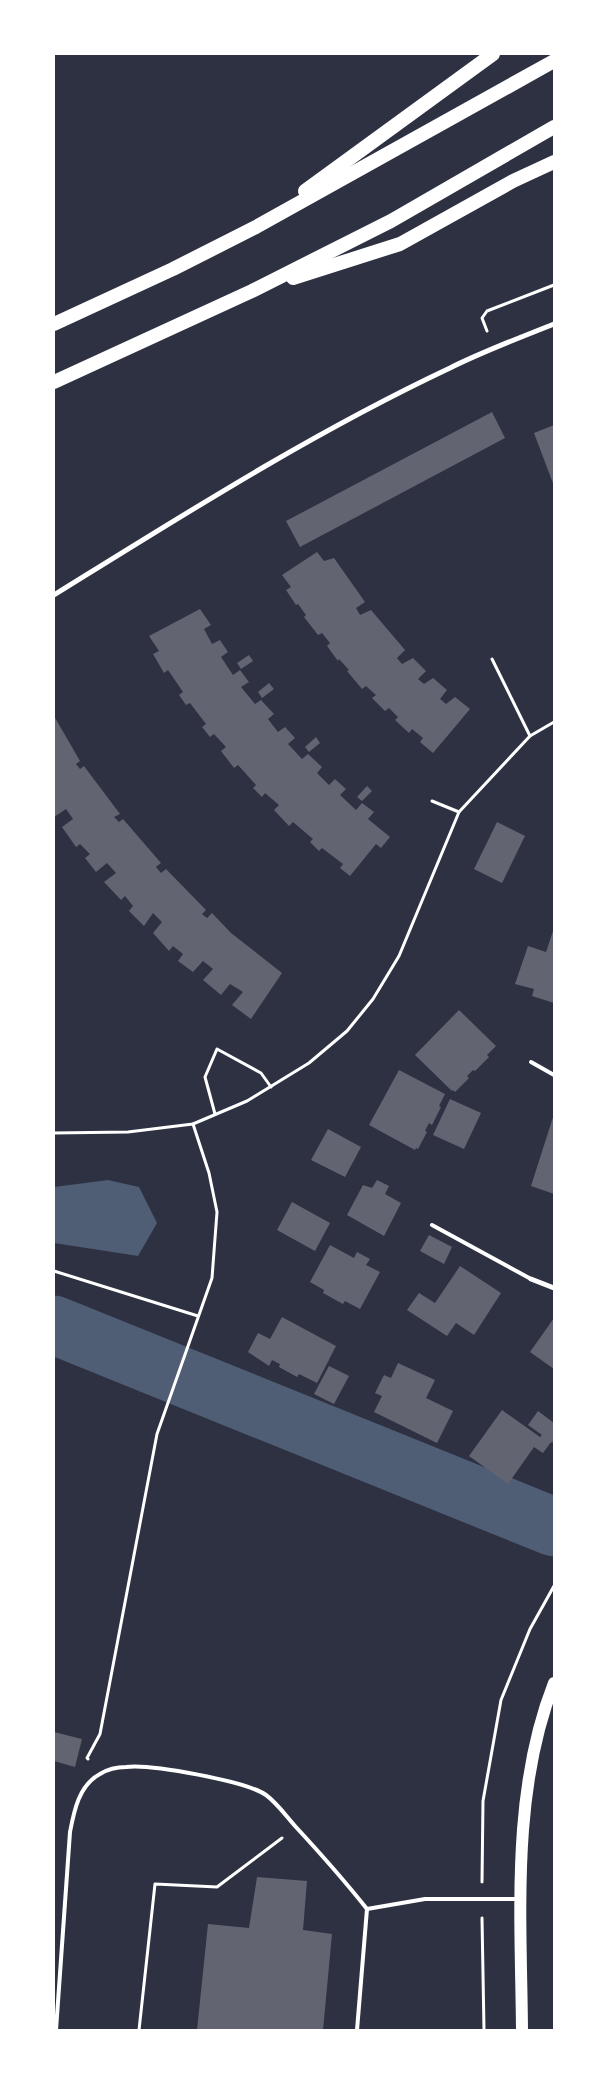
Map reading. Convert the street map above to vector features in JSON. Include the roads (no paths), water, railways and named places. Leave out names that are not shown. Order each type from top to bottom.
[{"type":"highway","points":[[256,227],[493,54]]},
{"type":"highway","points":[[54,324],[173,269],[256,227],[554,61]]},
{"type":"highway","points":[[54,382],[252,291],[391,221],[554,127]]},
{"type":"highway","points":[[252,291],[400,244],[514,181],[554,162]]},
{"type":"main road","points":[[522,2030],[521,1899],[524,1826],[532,1763],[554,1683]]},
{"type":"street","points":[[54,595],[287,453],[388,398],[493,348],[554,324]]},
{"type":"street","points":[[531,1279],[554,1288]]},
{"type":"lane","points":[[531,1062],[554,1075]]},
{"type":"lane","points":[[432,1225],[531,1279]]},
{"type":"lane","points":[[56,2030],[70,1832],[74,1810],[88,1784],[100,1774],[127,1766],[213,1777],[267,1795],[332,1865],[367,1909],[358,2030]]},
{"type":"lane","points":[[367,1909],[425,1899],[521,1899]]},
{"type":"water","points":[[108,1180],[139,1187],[157,1223],[138,1256],[54,1243],[54,1187]]},
{"type":"waterway","points":[[54,1325],[554,1527]]}]
